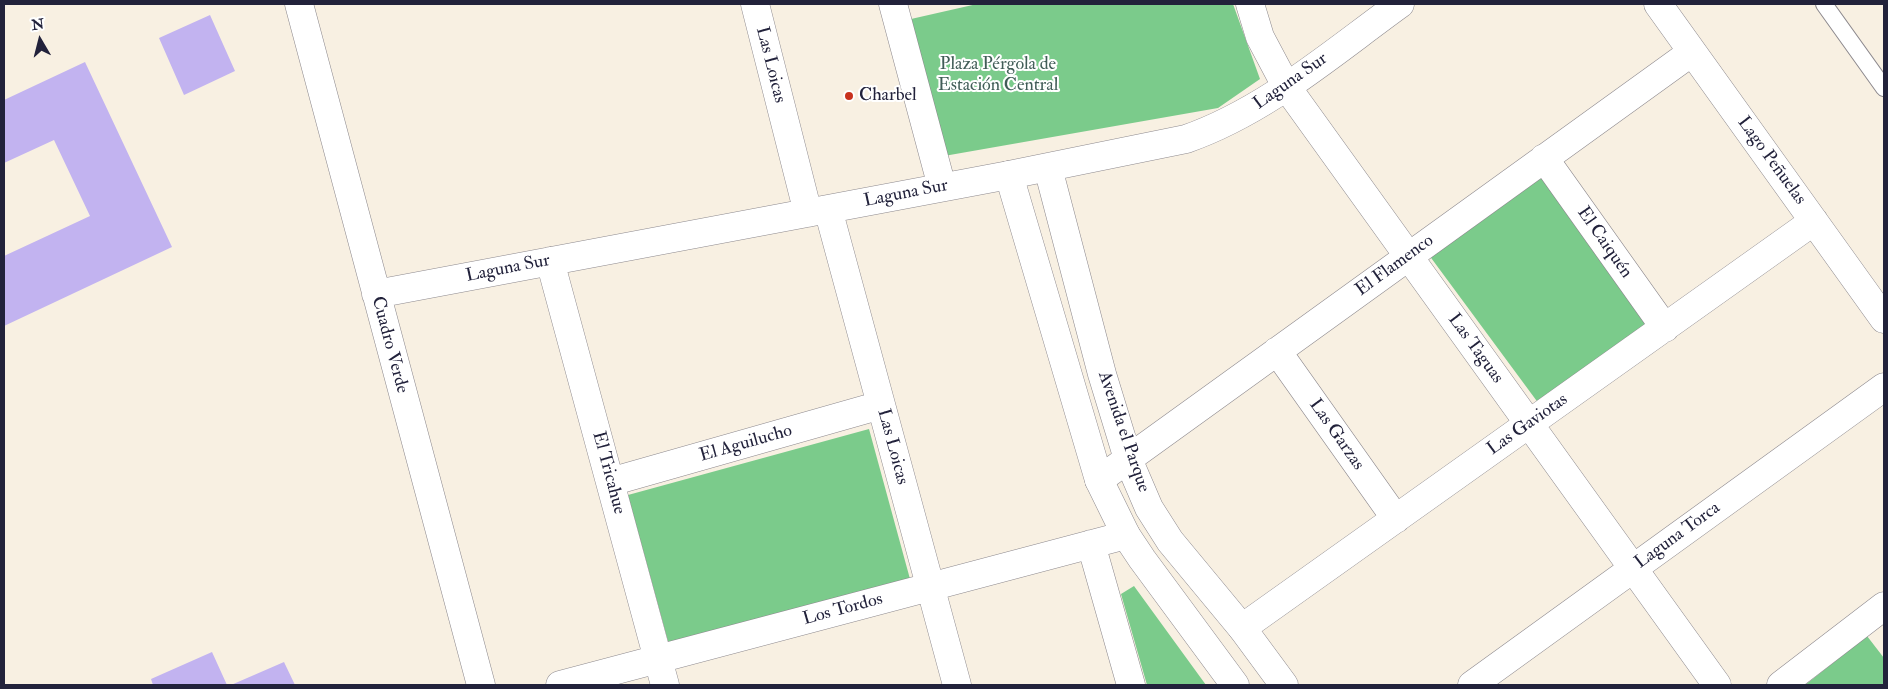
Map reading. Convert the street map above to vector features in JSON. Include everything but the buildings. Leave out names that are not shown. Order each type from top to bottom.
[{"type":"street","name":"Cuadro Verde","points":[[298,4],[481,685]]},
{"type":"street","name":"Las Loicas","points":[[755,4],[818,211],[881,406],[957,685]]},
{"type":"street","name":"Las Taguas","points":[[1250,4],[1260,37],[1286,86],[1717,685]]},
{"type":"street","name":"Laguna Sur","points":[[376,294],[1048,168],[1186,139],[1236,120],[1400,4]]},
{"type":"street","name":"Lago Peñuelas","points":[[1658,4],[1884,318]]},
{"type":"street","points":[[899,5],[942,187]]},
{"type":"street","name":"El Flamenco","points":[[1099,480],[1692,52]]},
{"type":"street","name":"El Caiquén","points":[[1544,158],[1664,328]]},
{"type":"street","name":"Avenida el Parque","points":[[1048,168],[1102,374],[1128,459],[1149,508],[1170,541],[1242,628],[1284,685]]},
{"type":"street","name":"Avenida el Parque","points":[[1009,175],[1099,480],[1126,535],[1235,685]]},
{"type":"street","name":"Las Gaviotas","points":[[1242,628],[1814,222]]},
{"type":"street","name":"El Tricahue","points":[[550,261],[665,685]]},
{"type":"street","name":"Las Garzas","points":[[1277,351],[1396,519]]},
{"type":"street","name":"Laguna Torca","points":[[1472,685],[1884,387]]},
{"type":"street","name":"El Aguilucho","points":[[610,482],[881,406]]},
{"type":"street","name":"Los Tordos","points":[[560,685],[1126,535]]},
{"type":"street","points":[[1091,544],[1131,685]]},
{"type":"street","points":[[1781,685],[1880,618]]},
{"type":"lane","points":[[1824,4],[1884,88]]},
{"type":"green space","name":"Plaza Pérgola de Estación Central","points":[[977,4],[1233,4],[1260,79],[1218,108],[944,156],[911,19]]},
{"type":"green space","points":[[1537,170],[1650,324],[1539,404],[1426,251]]},
{"type":"green space","points":[[869,429],[910,579],[669,645],[628,495]]},
{"type":"green space","points":[[1134,586],[1206,685],[1147,685],[1121,594]]},
{"type":"green space","points":[[1867,636],[1884,658],[1884,685],[1805,685]]},
{"type":"place","name":"Charbel","points":[[849,96]]}]
